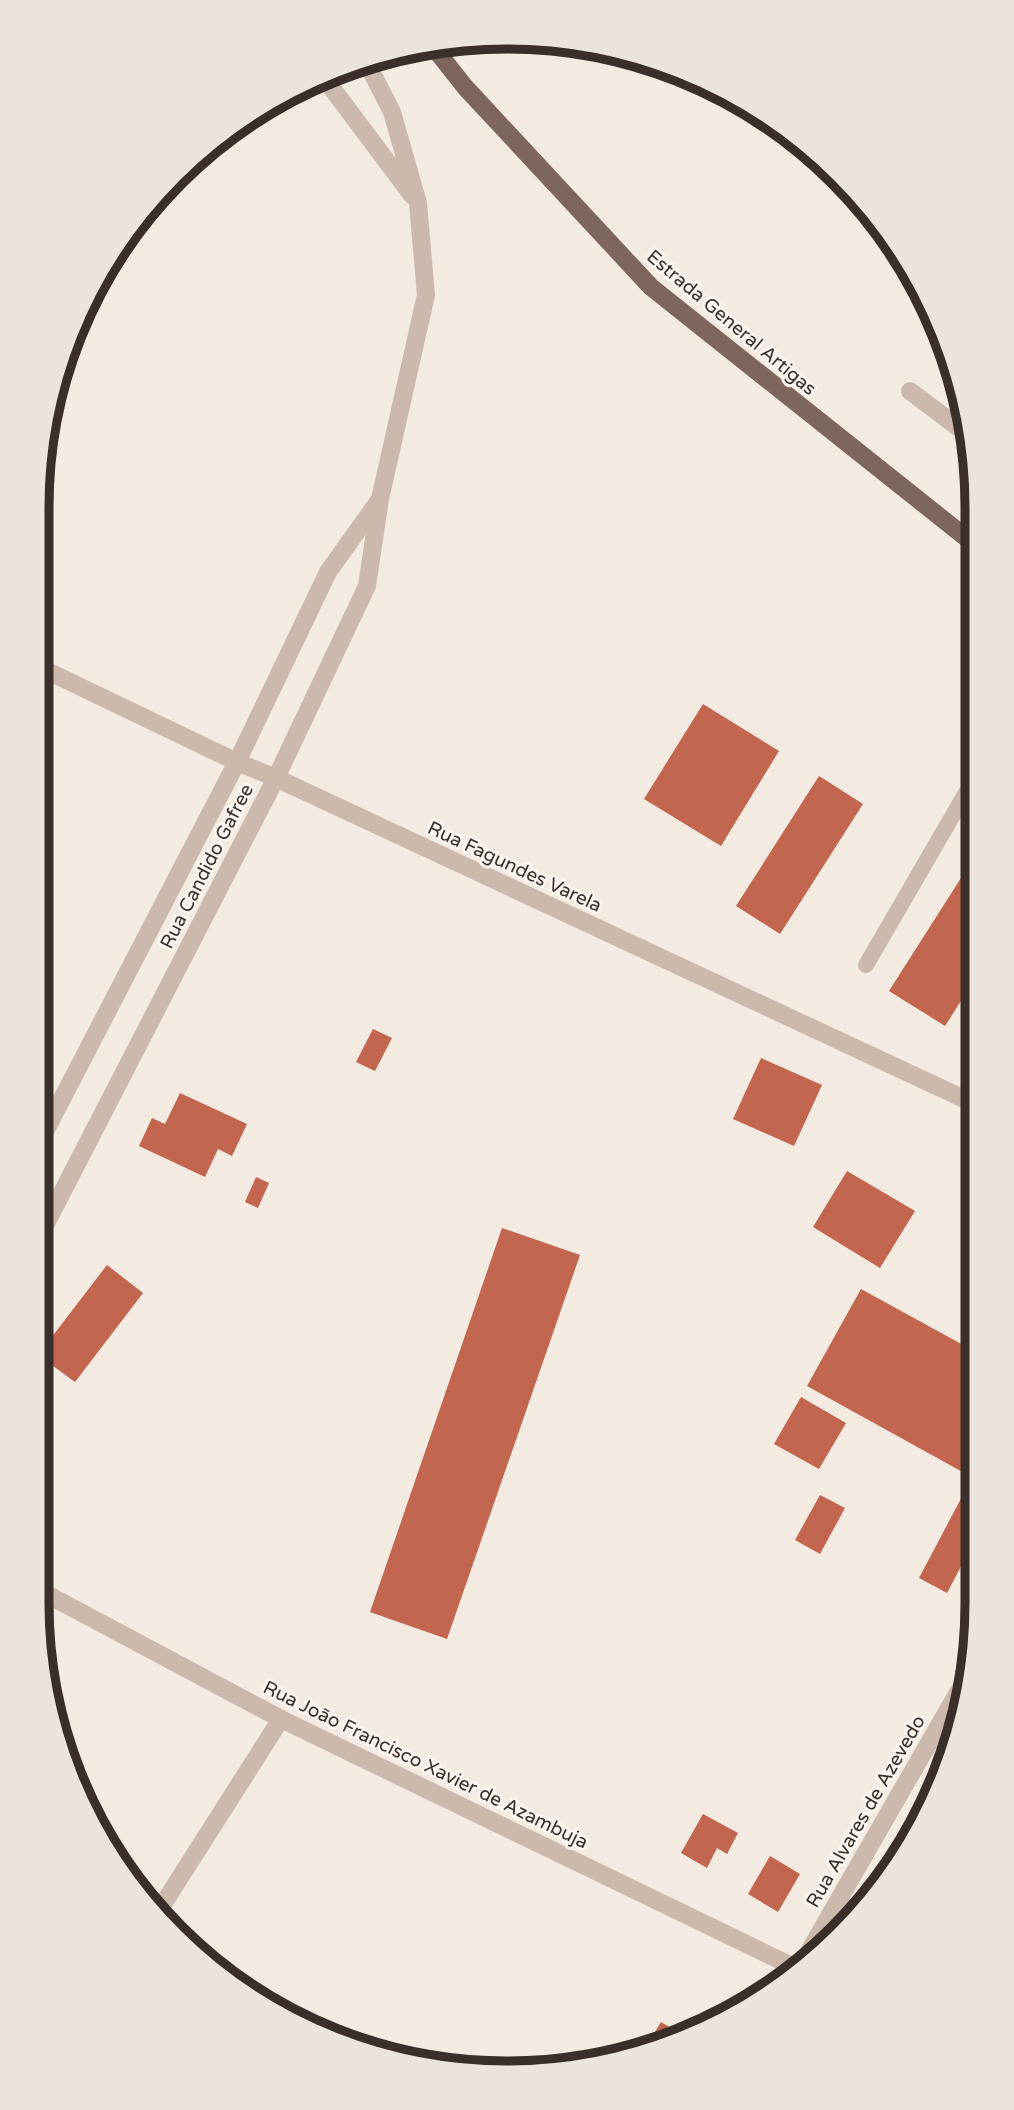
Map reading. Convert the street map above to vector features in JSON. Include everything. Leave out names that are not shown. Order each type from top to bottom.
[{"type":"main road","name":"Estrada General Artigas","points":[[439,54],[465,87],[651,287],[965,537]]},
{"type":"street","name":"Rua Candido Gafree","points":[[49,1218],[276,778],[367,586],[380,499],[426,295],[418,203],[392,112],[371,70]]},
{"type":"street","points":[[330,85],[418,203]]},
{"type":"street","points":[[910,391],[958,427]]},
{"type":"street","name":"Rua Candido Gafree","points":[[49,1124],[237,762],[328,572],[380,499]]},
{"type":"street","name":"Rua Fagundes Varela","points":[[49,672],[237,762],[965,1099]]},
{"type":"street","name":"Rua João Francisco Xavier de Azambuja","points":[[49,1595],[281,1719],[787,1965]]},
{"type":"street","name":"Rua Alvares de Azevedo","points":[[815,1942],[954,1699]]},
{"type":"street","points":[[163,1905],[281,1719]]},
{"type":"lane","points":[[866,965],[965,794]]},
{"type":"building","points":[[703,704],[779,751],[721,846],[644,799]]},
{"type":"building","points":[[819,776],[863,804],[780,934],[736,906]]},
{"type":"building","points":[[965,872],[965,995],[945,1026],[889,991]]},
{"type":"building","points":[[373,1029],[392,1038],[375,1071],[356,1062]]},
{"type":"building","points":[[761,1058],[822,1085],[794,1146],[733,1119]]},
{"type":"building","points":[[180,1093],[247,1124],[232,1156],[218,1149],[205,1177],[139,1146],[152,1118],[165,1124]]},
{"type":"building","points":[[847,1171],[915,1211],[880,1268],[813,1227]]},
{"type":"building","points":[[256,1177],[269,1183],[258,1208],[245,1202]]},
{"type":"building","points":[[502,1228],[580,1255],[447,1639],[370,1612]]},
{"type":"building","points":[[107,1265],[143,1293],[75,1382],[49,1363],[49,1341]]},
{"type":"building","points":[[861,1289],[965,1346],[965,1473],[807,1386]]},
{"type":"building","points":[[801,1397],[846,1423],[819,1469],[774,1444]]},
{"type":"building","points":[[965,1491],[965,1559],[947,1593],[919,1578]]},
{"type":"building","points":[[820,1495],[845,1508],[820,1554],[795,1540]]},
{"type":"building","points":[[703,1814],[738,1833],[727,1854],[717,1848],[707,1868],[681,1853]]},
{"type":"building","points":[[770,1856],[800,1874],[778,1912],[748,1894]]},
{"type":"building","points":[[661,2022],[673,2029],[654,2037],[651,2038]]}]
